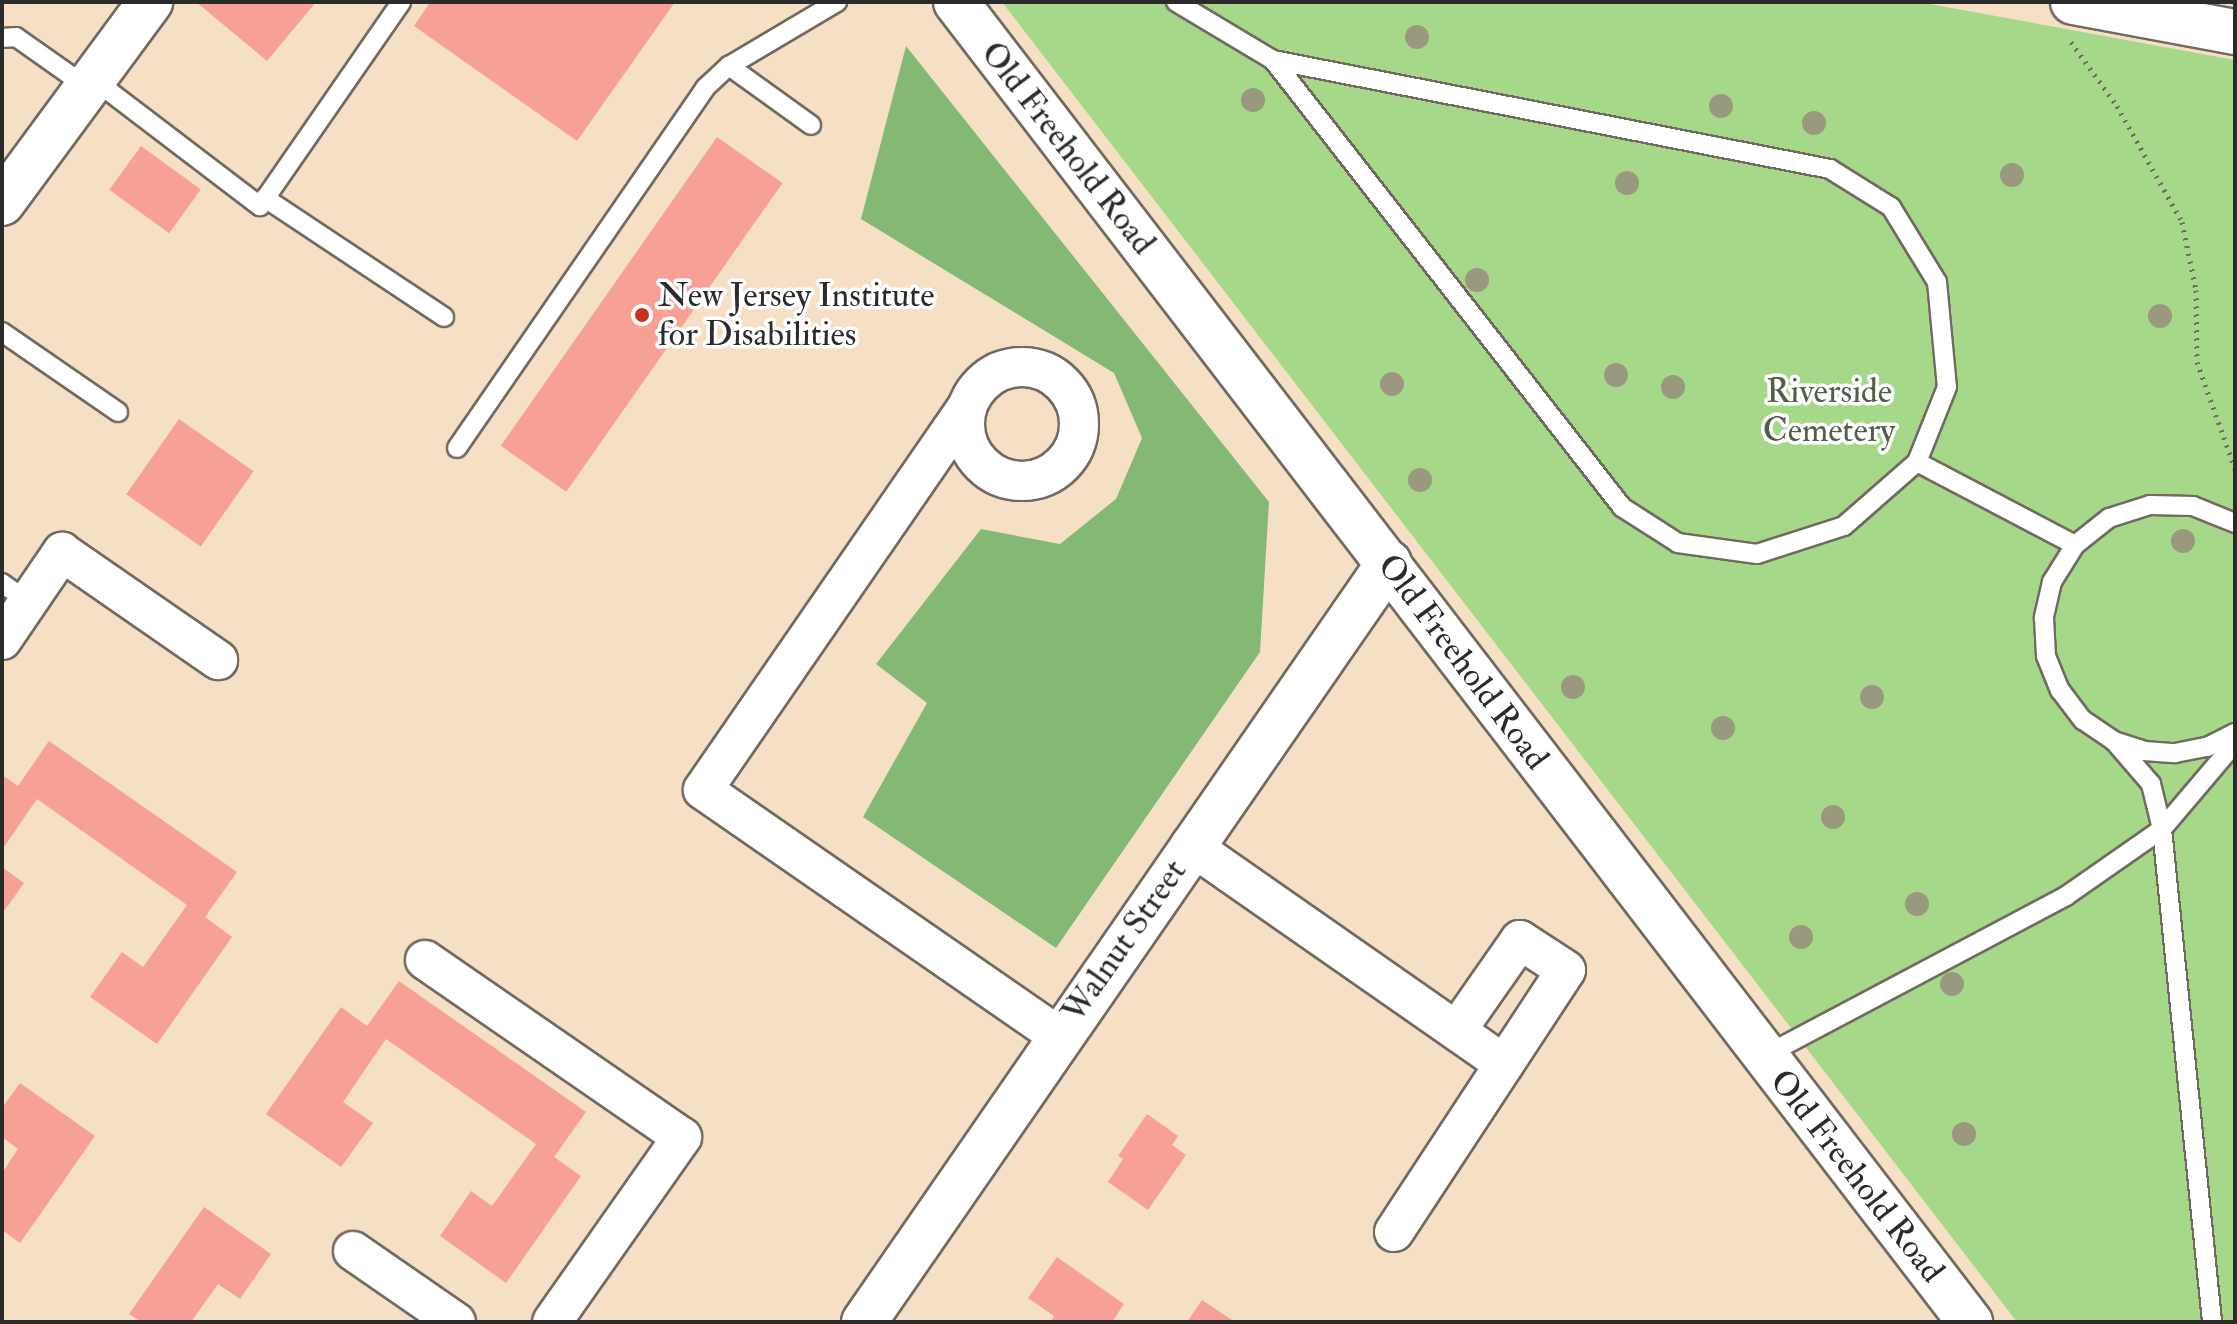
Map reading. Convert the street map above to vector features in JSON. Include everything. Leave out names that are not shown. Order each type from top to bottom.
[{"type":"main road","points":[[2,203],[150,2]]},
{"type":"main road","name":"Old Freehold Road","points":[[956,2],[1970,1322]]},
{"type":"main road","points":[[2067,15],[2235,32]]},
{"type":"main road","name":"Walnut Street","points":[[864,1322],[1190,845],[1389,563]]},
{"type":"street","points":[[967,407],[703,790],[1058,1036]]},
{"type":"street","points":[[2,640],[15,592],[62,552],[218,660]]},
{"type":"street","points":[[1190,845],[1504,1064]]},
{"type":"street","points":[[1394,1232],[1566,970],[1520,940],[1457,1030]]},
{"type":"street","points":[[425,960],[682,1137],[552,1322]]},
{"type":"street","points":[[353,1251],[456,1322]]},
{"type":"lane","points":[[2,38],[16,37],[90,83],[260,206],[401,2]]},
{"type":"lane","points":[[457,448],[705,88],[729,66],[837,2]]},
{"type":"lane","points":[[1176,2],[1273,60],[1830,169],[1891,207],[1937,282],[1947,387],[1917,462],[1844,526],[1757,554],[1678,543],[1622,507],[1273,60]]},
{"type":"lane","points":[[729,66],[811,125]]},
{"type":"lane","points":[[265,198],[444,317]]},
{"type":"lane","points":[[2,332],[118,412]]},
{"type":"lane","points":[[1917,462],[2075,545]]},
{"type":"lane","points":[[2212,1322],[2162,829],[2151,784],[2114,741],[2083,720],[2060,690],[2046,656],[2044,618],[2052,582],[2075,545],[2109,518],[2150,505],[2193,506],[2235,523]]},
{"type":"lane","points":[[2114,741],[2175,753],[2207,747],[2235,733]]},
{"type":"lane","points":[[1764,1056],[2066,896],[2162,829],[2235,743]]},
{"type":"path","points":[[2067,15],[2182,222],[2196,290],[2197,362],[2235,469]]},
{"type":"green space","name":"Riverside Cemetery","points":[[1002,2],[1919,2],[2235,60],[2235,1322],[2017,1322]]},
{"type":"green space","points":[[906,46],[1269,502],[1260,652],[1056,948],[863,817],[927,703],[876,664],[981,529],[1060,544],[1116,499],[1142,438],[1114,373],[861,219]]},
{"type":"building","points":[[196,2],[316,2],[267,61]]},
{"type":"building","points":[[430,2],[675,2],[577,141],[414,26]]},
{"type":"building","name":"New Jersey Institute for Disabilities","points":[[717,137],[783,183],[566,492],[501,446]]},
{"type":"building","points":[[141,146],[201,189],[169,233],[109,190]]},
{"type":"building","points":[[179,419],[254,471],[201,547],[126,494]]},
{"type":"building","points":[[49,741],[237,872],[205,917],[232,937],[157,1044],[90,997],[122,952],[143,967],[187,905],[37,799],[2,850],[2,775],[18,786]]},
{"type":"building","points":[[2,867],[24,883],[2,914]]},
{"type":"building","points":[[399,981],[586,1112],[554,1157],[581,1176],[506,1283],[440,1236],[471,1191],[492,1206],[536,1144],[386,1039],[343,1102],[373,1123],[341,1167],[266,1114],[341,1007],[367,1026]]},
{"type":"building","points":[[20,1083],[95,1136],[20,1243],[2,1230],[2,1173],[18,1149],[2,1137],[2,1108]]},
{"type":"building","points":[[1147,1114],[1178,1136],[1172,1145],[1186,1155],[1148,1210],[1108,1182],[1123,1159],[1118,1156]]},
{"type":"building","points":[[204,1207],[271,1254],[240,1299],[218,1284],[191,1322],[141,1322],[129,1314]]},
{"type":"building","points":[[1057,1257],[1124,1304],[1112,1322],[1051,1322],[1054,1316],[1028,1298]]},
{"type":"building","points":[[1202,1300],[1235,1322],[1187,1322]]},
{"type":"place","name":"New Jersey Institute for Disabilities","points":[[642,315]]}]
